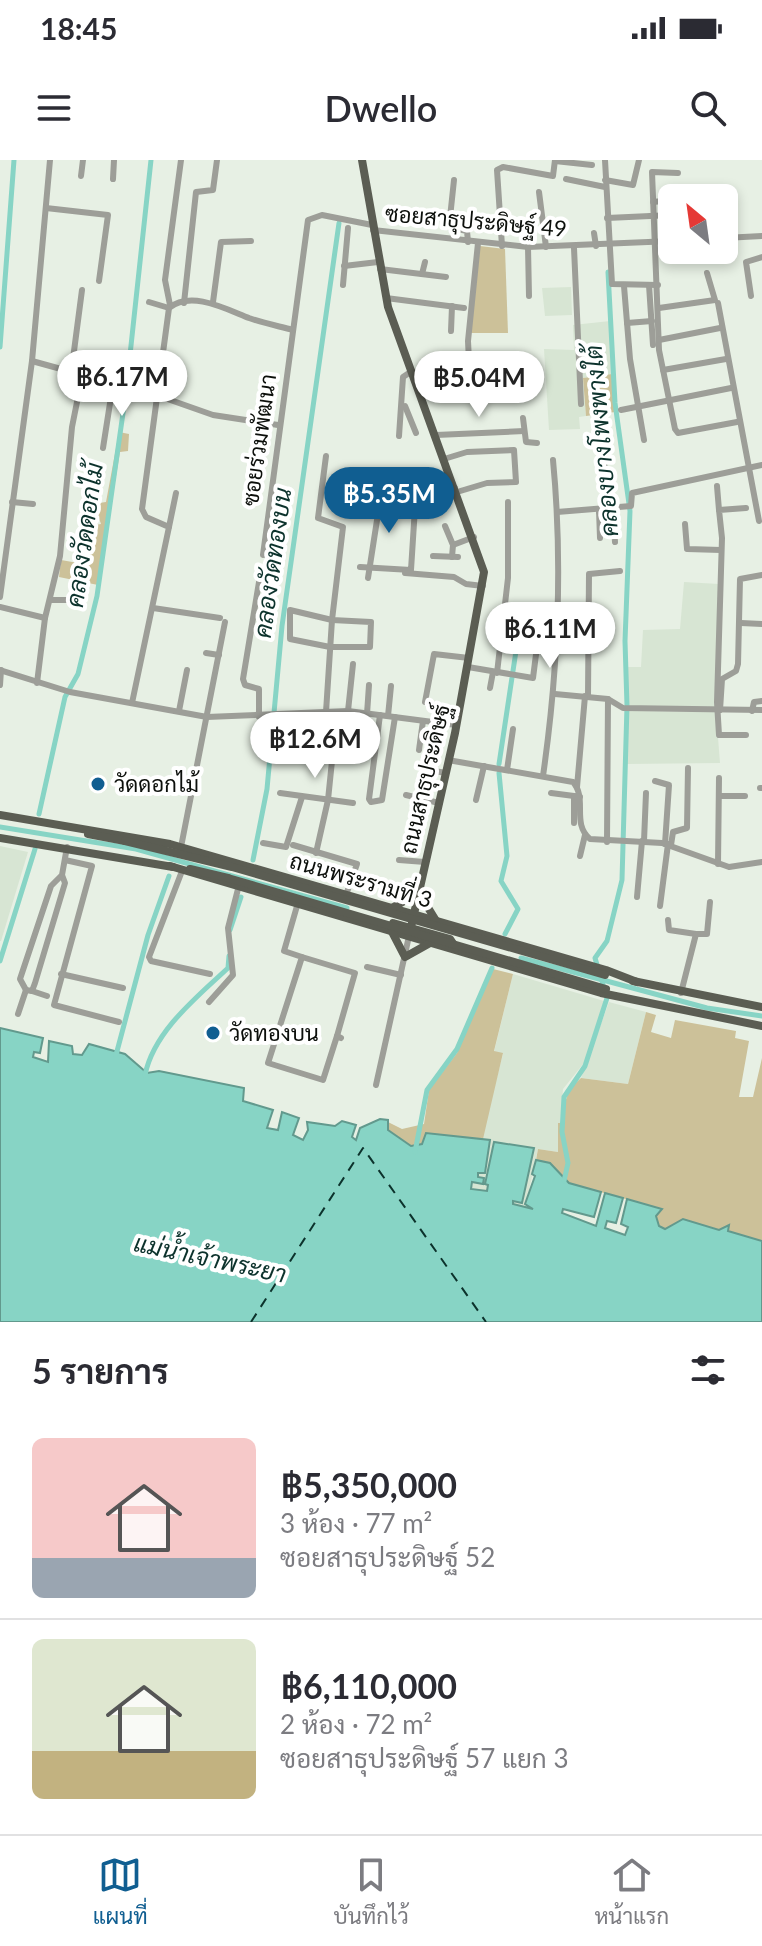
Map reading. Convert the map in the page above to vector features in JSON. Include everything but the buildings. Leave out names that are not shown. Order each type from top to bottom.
[{"type":"main road","name":"ถนนสาธุประดิษฐ์","points":[[362,160],[386,298],[483,564],[483,586],[469,663],[410,932]]},
{"type":"main road","name":"ถนนพระรามที่ 3","points":[[0,815],[220,864],[637,982],[762,1007]]},
{"type":"main road","name":"ถนนพระรามที่ 3","points":[[71,829],[125,834],[181,847],[437,920],[606,973]]},
{"type":"main road","name":"ถนนพระรามที่ 3","points":[[0,838],[67,847],[228,878],[606,992]]},
{"type":"main road","name":"ถนนพระรามที่ 3","points":[[170,866],[343,919],[392,931],[410,932],[457,953],[632,999],[762,1026]]},
{"type":"main road","points":[[390,909],[419,893],[426,909],[437,920]]},
{"type":"main road","points":[[343,919],[353,905],[347,896]]},
{"type":"main road","points":[[367,901],[373,917],[410,932],[450,939],[457,953]]},
{"type":"main road","points":[[392,931],[405,957],[430,943]]},
{"type":"main road","points":[[470,956],[464,945],[466,938],[475,932]]},
{"type":"street","points":[[0,597],[3,550],[32,361],[50,160]]},
{"type":"street","points":[[81,176],[83,160]]},
{"type":"street","points":[[113,179],[114,160]]},
{"type":"street","points":[[169,527],[146,517],[142,509],[170,306],[165,280],[181,160]]},
{"type":"street","points":[[184,303],[196,192],[213,190],[217,160]]},
{"type":"street","points":[[502,246],[497,170],[503,167],[553,176],[555,160],[592,165]]},
{"type":"street","points":[[605,160],[612,284],[658,285]]},
{"type":"street","points":[[566,179],[633,185],[639,160]]},
{"type":"street","points":[[656,343],[659,308],[653,170],[678,173]]},
{"type":"street","points":[[454,180],[449,227],[467,231],[468,242]]},
{"type":"street","points":[[539,192],[546,247]]},
{"type":"street","points":[[653,202],[658,201]]},
{"type":"street","points":[[46,208],[108,215],[99,281]]},
{"type":"street","name":"ซอยสาธุประดิษฐ์ 49","points":[[293,330],[308,220],[322,215],[373,228],[502,246],[574,248],[656,242]]},
{"type":"street","points":[[607,218],[658,216]]},
{"type":"street","points":[[343,285],[348,228]]},
{"type":"street","points":[[594,233],[596,246]]},
{"type":"street","points":[[738,237],[762,236]]},
{"type":"street","points":[[213,302],[221,242],[251,241]]},
{"type":"street","points":[[470,381],[469,355],[478,243]]},
{"type":"street","points":[[528,247],[529,296]]},
{"type":"street","points":[[574,248],[581,404]]},
{"type":"street","points":[[751,296],[746,262],[762,257]]},
{"type":"street","points":[[422,274],[425,262]]},
{"type":"street","points":[[344,266],[379,265],[446,277]]},
{"type":"street","points":[[659,308],[715,300],[707,273]]},
{"type":"street","points":[[649,285],[656,343],[678,433],[737,422]]},
{"type":"street","points":[[624,286],[644,440]]},
{"type":"street","points":[[71,374],[82,290]]},
{"type":"street","points":[[386,298],[464,308]]},
{"type":"street","points":[[149,302],[170,306],[213,302],[248,318],[293,330]]},
{"type":"street","points":[[718,303],[759,521]]},
{"type":"street","points":[[451,331],[452,306]]},
{"type":"street","points":[[627,323],[652,321]]},
{"type":"street","points":[[656,343],[720,328]]},
{"type":"street","name":"ซอยร่วมพัฒนา","points":[[263,555],[293,330]]},
{"type":"street","points":[[100,381],[102,354]]},
{"type":"street","points":[[469,355],[528,357],[529,382]]},
{"type":"street","points":[[663,370],[726,359]]},
{"type":"street","points":[[32,361],[159,396],[213,415],[278,425]]},
{"type":"street","points":[[399,436],[403,377],[412,371]]},
{"type":"street","points":[[37,683],[45,618],[60,556],[72,427],[82,377]]},
{"type":"street","points":[[103,448],[113,384]]},
{"type":"street","points":[[621,410],[731,388]]},
{"type":"street","points":[[405,406],[416,433]]},
{"type":"street","points":[[410,419],[427,411]]},
{"type":"street","points":[[599,417],[609,507]]},
{"type":"street","points":[[523,418],[527,444],[537,443]]},
{"type":"street","points":[[436,435],[524,431]]},
{"type":"street","points":[[360,567],[411,570],[416,492],[421,488],[456,490],[487,483],[516,482],[514,450],[467,452],[444,459]]},
{"type":"street","points":[[326,456],[318,518],[343,527],[332,620],[326,712]]},
{"type":"street","points":[[543,776],[555,694],[557,638],[557,512],[553,463],[563,465]]},
{"type":"street","points":[[599,510],[628,506],[631,493],[762,465]]},
{"type":"street","points":[[717,486],[721,550],[719,735],[746,735]]},
{"type":"street","points":[[368,578],[382,488]]},
{"type":"street","points":[[132,703],[176,493]]},
{"type":"street","points":[[12,502],[33,504]]},
{"type":"street","points":[[490,688],[502,674],[508,578],[508,502]]},
{"type":"street","points":[[719,510],[746,508]]},
{"type":"street","points":[[599,510],[600,538]]},
{"type":"street","points":[[557,512],[613,511],[615,542]]},
{"type":"street","points":[[685,524],[689,550],[721,550]]},
{"type":"street","points":[[433,556],[455,557],[445,526]]},
{"type":"street","points":[[453,545],[474,537]]},
{"type":"street","points":[[259,717],[259,689],[245,685],[243,679],[261,570]]},
{"type":"street","points":[[620,571],[590,573],[587,696],[577,787],[580,827],[585,835],[607,842],[668,844],[718,864],[737,866],[762,862]]},
{"type":"street","points":[[390,572],[454,577],[466,584],[483,586]]},
{"type":"street","points":[[719,710],[722,679],[737,669],[741,623],[740,579],[762,575]]},
{"type":"street","points":[[50,600],[73,600]]},
{"type":"street","points":[[0,607],[45,618]]},
{"type":"street","points":[[153,608],[222,620],[219,655],[181,847]]},
{"type":"street","points":[[290,610],[332,620],[372,624],[370,647],[330,647],[290,639],[290,610]]},
{"type":"street","points":[[425,702],[430,653],[502,674],[535,676],[541,615]]},
{"type":"street","points":[[741,623],[762,624]]},
{"type":"street","points":[[557,638],[590,638]]},
{"type":"street","points":[[206,653],[219,655]]},
{"type":"street","points":[[348,711],[353,664]]},
{"type":"street","points":[[0,685],[1,670],[67,691],[207,717],[348,711],[456,725]]},
{"type":"street","points":[[179,711],[187,670]]},
{"type":"street","points":[[367,714],[369,685]]},
{"type":"street","points":[[388,716],[369,799],[375,802],[382,800],[391,686]]},
{"type":"street","points":[[555,694],[608,699],[626,708],[762,710]]},
{"type":"street","points":[[607,842],[608,699]]},
{"type":"street","points":[[752,711],[754,702],[762,701]]},
{"type":"street","points":[[316,853],[328,800],[337,712]]},
{"type":"street","points":[[309,760],[312,713]]},
{"type":"street","points":[[419,750],[423,721]]},
{"type":"street","points":[[507,770],[513,729]]},
{"type":"street","points":[[448,760],[566,779],[577,787]]},
{"type":"street","points":[[476,800],[484,766]]},
{"type":"street","points":[[668,844],[673,832],[687,828],[688,768]]},
{"type":"street","points":[[423,769],[446,773]]},
{"type":"street","points":[[718,864],[719,778]]},
{"type":"street","points":[[655,781],[669,785],[668,844],[660,906]]},
{"type":"street","points":[[280,793],[353,803]]},
{"type":"street","points":[[551,793],[577,797]]},
{"type":"street","points":[[637,897],[646,793]]},
{"type":"street","points":[[406,795],[439,803]]},
{"type":"street","points":[[720,796],[745,796]]},
{"type":"street","points":[[263,843],[286,847],[302,797]]},
{"type":"street","points":[[574,823],[577,797]]},
{"type":"street","points":[[580,856],[585,835]]},
{"type":"street","points":[[293,845],[357,864],[347,896]]},
{"type":"street","points":[[698,845],[698,856]]},
{"type":"street","points":[[18,1014],[65,883],[62,875],[67,847]]},
{"type":"street","points":[[65,860],[92,866],[54,1005],[119,1022]]},
{"type":"street","points":[[399,860],[425,862]]},
{"type":"street","points":[[182,871],[149,957],[151,961],[210,974]]},
{"type":"street","points":[[19,981],[51,886],[62,875]]},
{"type":"street","points":[[209,1002],[233,975],[230,936],[238,889]]},
{"type":"street","points":[[668,920],[669,930],[707,934],[710,902]]},
{"type":"street","points":[[297,906],[284,951],[355,973],[339,1037],[323,1080],[268,1063],[302,957]]},
{"type":"street","name":"ถนนสาธุประดิษฐ์","points":[[376,1085],[410,932]]},
{"type":"street","points":[[681,993],[696,934]]},
{"type":"street","points":[[367,967],[401,975]]},
{"type":"street","points":[[61,974],[123,988]]},
{"type":"street","points":[[8,978],[47,996]]},
{"type":"shaded area","points":[[480,246],[505,249],[508,333],[471,333]]},
{"type":"shaded area","points":[[571,287],[572,315],[545,316],[542,288]]},
{"type":"shaded area","points":[[610,321],[612,374],[583,378],[586,416],[579,417],[580,429],[549,430],[544,349],[574,350],[573,325]]},
{"type":"shaded area","points":[[612,374],[615,412],[586,416],[583,378]]},
{"type":"shaded area","points":[[119,432],[129,434],[128,451],[120,452],[98,585],[59,577],[61,560],[78,563],[84,527],[101,524],[95,506],[85,513],[92,504],[106,502]]},
{"type":"shaded area","points":[[684,582],[719,584],[716,708],[628,706],[628,667],[641,667],[643,630],[680,629]]},
{"type":"shaded area","points":[[628,711],[716,712],[720,763],[627,764]]},
{"type":"shaded area","points":[[0,846],[28,852],[1,941],[0,941]]},
{"type":"shaded area","points":[[493,969],[513,974],[494,1051],[503,1053],[483,1139],[426,1133],[422,1144],[411,1146],[388,1130],[388,1122],[402,1129],[424,1124],[429,1090],[457,1053]]},
{"type":"shaded area","points":[[513,974],[604,1001],[584,1063],[563,1089],[558,1152],[538,1149],[526,1204],[534,1206],[533,1210],[512,1204],[513,1201],[522,1202],[534,1149],[488,1185],[487,1192],[471,1189],[489,1145],[489,1140],[483,1139],[483,1131],[503,1054],[494,1052]]},
{"type":"shaded area","points":[[609,1002],[646,1012],[628,1084],[581,1078]]},
{"type":"shaded area","points":[[646,1012],[656,1015],[651,1032],[671,1038],[675,1020],[736,1031],[735,1038],[749,1041],[739,1097],[753,1097],[762,1058],[762,1241],[728,1231],[729,1226],[719,1230],[666,1229],[659,1226],[656,1216],[661,1209],[568,1183],[550,1163],[536,1160],[538,1149],[558,1152],[558,1123],[564,1123],[566,1098],[581,1078],[628,1084]]},
{"type":"water","name":"แม่น้ำเจ้าพระยา","points":[[0,1028],[43,1038],[40,1053],[34,1052],[33,1057],[48,1062],[49,1041],[72,1046],[73,1054],[82,1055],[89,1044],[125,1054],[147,1073],[159,1071],[244,1088],[243,1101],[273,1110],[267,1128],[278,1130],[282,1112],[299,1118],[293,1135],[303,1140],[308,1130],[307,1122],[335,1126],[342,1121],[356,1125],[352,1137],[356,1140],[360,1128],[380,1119],[388,1120],[388,1130],[411,1146],[422,1144],[426,1133],[490,1140],[485,1173],[478,1173],[478,1177],[484,1178],[483,1184],[472,1182],[471,1189],[487,1191],[488,1185],[485,1184],[494,1142],[534,1148],[522,1203],[513,1201],[513,1204],[533,1209],[525,1204],[535,1176],[532,1174],[536,1160],[550,1163],[569,1183],[601,1192],[594,1217],[563,1209],[562,1213],[596,1226],[605,1193],[623,1198],[616,1223],[607,1221],[605,1228],[625,1235],[628,1227],[621,1224],[627,1199],[662,1209],[656,1216],[659,1226],[665,1229],[683,1219],[719,1230],[729,1225],[728,1231],[762,1241],[762,1322],[0,1322]]},
{"type":"waterway","points":[[0,347],[14,160]]},
{"type":"waterway","name":"คลองวัดดอกไม้","points":[[39,814],[65,697],[78,674],[97,596],[126,392],[151,160]]},
{"type":"waterway","name":"คลองวัดทองบน","points":[[253,860],[267,789],[282,626],[339,223]]},
{"type":"waterway","name":"คลองบางโพงพางใต้","points":[[564,1181],[568,1163],[562,1132],[564,1097],[585,1066],[607,998],[595,958],[607,941],[622,880],[630,511],[615,403],[608,272]]},
{"type":"waterway","points":[[499,764],[519,631]]},
{"type":"waterway","points":[[499,773],[507,856],[501,881],[518,909],[505,934]]},
{"type":"waterway","points":[[0,827],[136,849],[347,908]]},
{"type":"waterway","name":"คลองวัดดอกไม้","points":[[0,961],[35,849]]},
{"type":"waterway","points":[[116,1055],[148,935],[169,876]]},
{"type":"waterway","name":"คลองวัดทองบน","points":[[230,930],[241,897]]},
{"type":"waterway","name":"คลองวัดทองบน","points":[[145,1075],[157,1044],[167,1029],[228,968],[229,956]]},
{"type":"waterway","points":[[521,958],[707,1008],[762,1016]]},
{"type":"waterway","points":[[415,1152],[427,1090],[457,1049],[492,968]]},
{"type":"ferry route","points":[[251,1322],[363,1148],[486,1322]]},
{"type":"place","name":"วัดดอกไม้","points":[[98,784]]},
{"type":"place","name":"วัดทองบน","points":[[213,1033]]}]
